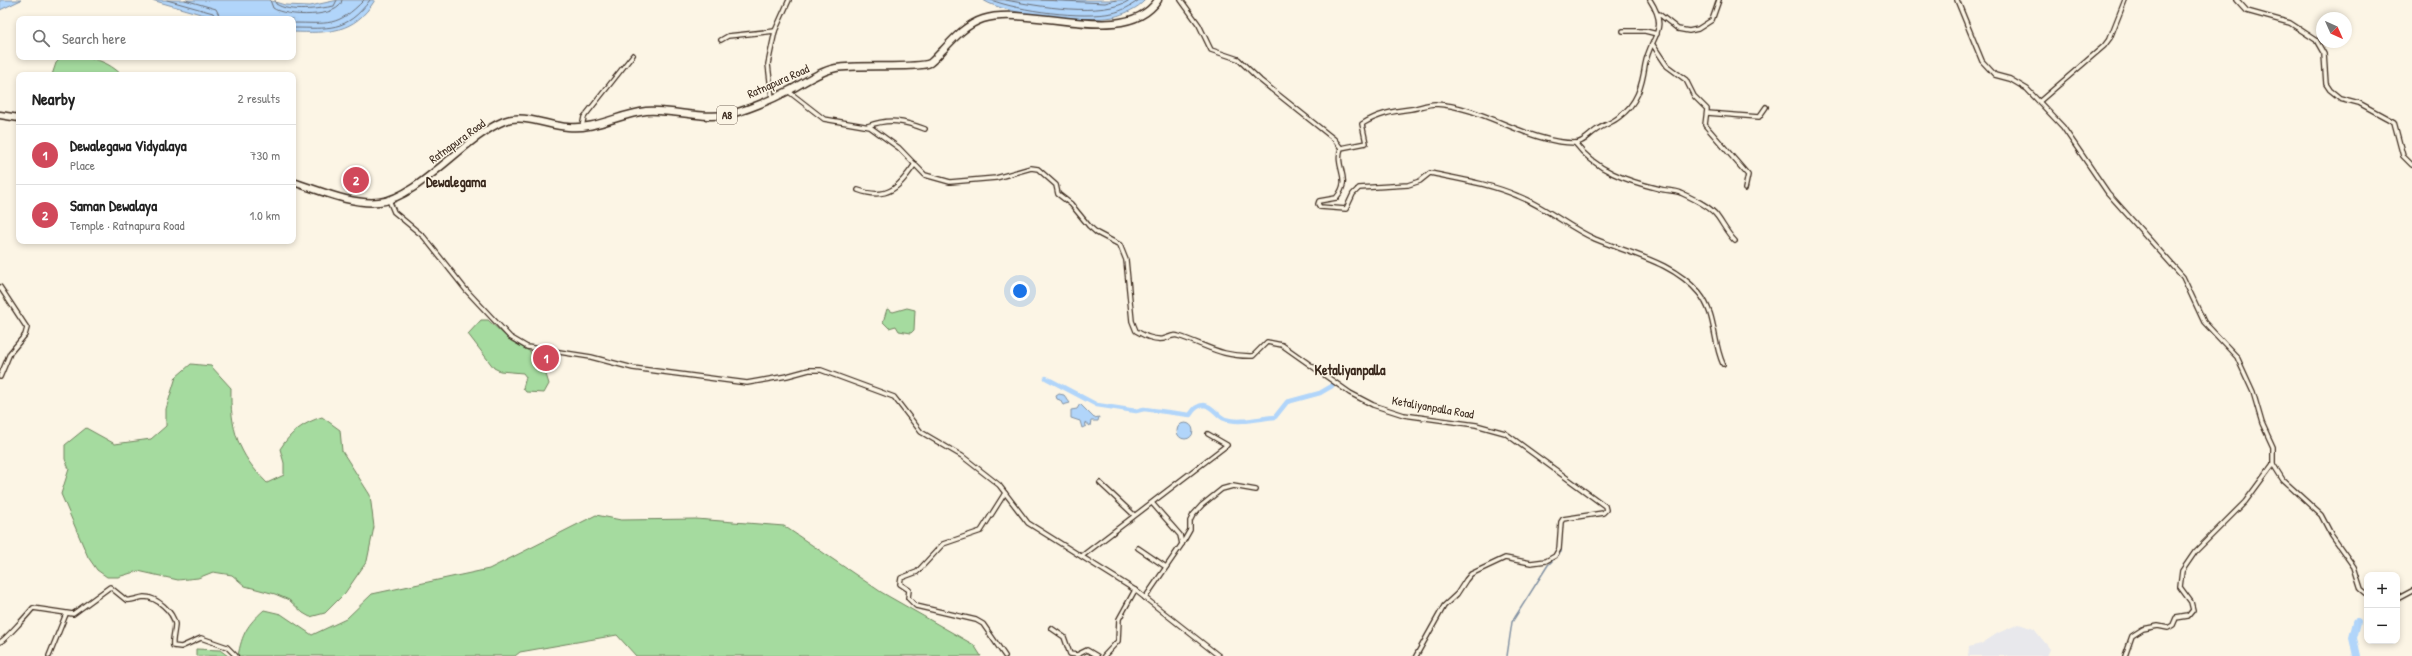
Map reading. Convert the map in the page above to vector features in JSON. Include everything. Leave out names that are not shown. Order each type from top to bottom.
[{"type":"highway","name":"Ratnapura Road","points":[[296,183],[361,202],[379,202],[389,200],[414,187],[477,138],[504,121],[529,120],[569,128],[582,127],[644,112],[667,111],[692,116],[727,115],[788,92],[824,72],[837,68],[877,64],[921,65],[930,63],[971,24],[985,18],[1005,17],[1115,24],[1142,14],[1154,6],[1158,0]]},
{"type":"highway","points":[[0,115],[16,118]]},
{"type":"street","points":[[772,98],[768,64],[775,31],[789,0]]},
{"type":"street","points":[[1181,0],[1199,25],[1211,50],[1238,59],[1260,80],[1334,139],[1341,148]]},
{"type":"street","points":[[1650,0],[1658,14],[1678,29],[1689,31],[1698,29],[1712,20],[1719,0]]},
{"type":"street","points":[[1957,0],[1982,61],[1995,75],[2010,79],[2027,89],[2040,101],[2063,127],[2108,193],[2183,277],[2204,322],[2237,357],[2253,392],[2262,423],[2273,447],[2273,464],[2283,480],[2321,515],[2332,536],[2354,567],[2361,589],[2364,592]]},
{"type":"street","points":[[2040,101],[2104,46],[2110,38],[2125,0]]},
{"type":"street","points":[[2237,0],[2247,11],[2290,23],[2316,40],[2324,54],[2326,84],[2330,90],[2340,98],[2359,103],[2394,122],[2403,156],[2412,165]]},
{"type":"street","points":[[1575,143],[1619,118],[1633,104],[1642,87],[1646,61],[1657,34],[1658,14]]},
{"type":"street","points":[[721,40],[728,36],[775,31]]},
{"type":"street","points":[[1623,31],[1645,31],[1657,34]]},
{"type":"street","points":[[1653,45],[1667,66],[1686,80],[1694,96],[1707,109],[1708,113],[1705,125],[1723,149],[1748,175],[1745,189]]},
{"type":"street","points":[[582,127],[584,117],[633,55]]},
{"type":"street","name":"Ketaliyanpalla Road","points":[[788,92],[824,119],[868,126],[899,148],[925,175],[950,182],[996,178],[1030,168],[1038,169],[1056,185],[1058,194],[1071,204],[1089,226],[1097,233],[1110,238],[1120,245],[1126,260],[1132,321],[1136,332],[1148,338],[1163,339],[1176,335],[1214,351],[1242,356],[1253,356],[1267,342],[1274,341],[1282,345],[1350,393],[1373,405],[1404,415],[1482,426],[1504,433],[1605,506],[1606,510],[1603,513],[1563,519],[1561,522],[1559,549],[1555,556],[1546,561],[1531,563],[1504,558],[1471,574],[1444,606],[1416,656]]},
{"type":"street","points":[[1341,148],[1366,144],[1362,124],[1370,118],[1387,112],[1434,104],[1460,109],[1498,120],[1543,137],[1575,143],[1594,164],[1631,181],[1662,190],[1679,192],[1705,206],[1716,215],[1727,233],[1735,241]]},
{"type":"street","points":[[1708,113],[1759,117],[1766,107]]},
{"type":"street","points":[[868,126],[891,120],[908,122],[925,129]]},
{"type":"street","points":[[1341,148],[1338,158],[1344,185],[1336,198],[1319,201],[1320,207],[1346,209],[1353,194],[1359,188],[1408,185],[1420,181],[1430,173],[1461,179],[1519,196],[1576,230],[1657,262],[1678,275],[1699,293],[1711,311],[1716,332],[1717,352],[1723,364]]},
{"type":"street","points":[[858,190],[875,195],[898,187],[914,164]]},
{"type":"street","points":[[389,200],[394,212],[424,237],[466,290],[510,337],[527,347],[591,357],[633,368],[747,383],[788,376],[809,370],[821,370],[894,397],[920,432],[962,456],[999,485],[1028,523],[1135,590],[1219,656]]},
{"type":"street","points":[[0,287],[27,328],[25,335],[10,353],[0,377]]},
{"type":"street","points":[[1082,556],[1227,445],[1208,434]]},
{"type":"street","points":[[2125,656],[2132,636],[2143,629],[2158,626],[2168,628],[2173,625],[2176,618],[2188,616],[2193,610],[2191,602],[2180,587],[2182,571],[2195,552],[2245,502],[2273,464]]},
{"type":"street","points":[[1100,484],[1134,515]]},
{"type":"street","points":[[1145,598],[1190,530],[1190,521],[1193,514],[1222,489],[1233,486],[1256,490]]},
{"type":"street","points":[[1005,493],[981,532],[943,544],[917,572],[911,576],[901,578],[900,584],[909,590],[908,598],[916,606],[976,620],[983,624],[1006,656]]},
{"type":"street","points":[[1152,503],[1180,535],[1182,544]]},
{"type":"street","points":[[1138,548],[1166,567]]},
{"type":"street","points":[[0,642],[6,639],[18,623],[33,608],[66,614],[79,612],[89,600],[110,587],[126,600],[144,597],[150,599],[170,612],[174,623],[172,639],[173,646],[181,647],[202,638],[227,647],[236,656]]},
{"type":"street","points":[[1104,656],[1118,640],[1118,619],[1135,590]]},
{"type":"street","points":[[2400,597],[2412,591]]},
{"type":"street","points":[[49,656],[66,614]]},
{"type":"street","points":[[1051,628],[1064,637],[1070,654],[1077,655],[1087,650],[1097,656]]},
{"type":"shaded area","points":[[2019,624],[2034,629],[2050,649],[2047,656],[1968,656],[1969,647],[1981,644],[1998,633]]},
{"type":"green space","points":[[59,60],[98,60],[118,72],[53,72],[56,63]]},
{"type":"green space","points":[[907,308],[915,310],[914,330],[911,333],[899,331],[896,326],[889,328],[883,322],[887,309],[893,312]]},
{"type":"green space","points":[[481,320],[488,320],[511,341],[531,352],[532,359],[544,368],[549,384],[544,393],[526,392],[523,388],[526,377],[523,373],[500,371],[494,368],[468,334]]},
{"type":"green space","points":[[191,364],[211,366],[231,388],[232,416],[238,440],[249,462],[267,483],[284,475],[284,463],[280,449],[293,433],[303,425],[322,417],[340,430],[342,451],[370,495],[374,527],[367,561],[345,593],[325,613],[310,617],[303,613],[289,600],[275,594],[245,586],[232,575],[213,572],[198,578],[178,580],[138,571],[118,577],[107,577],[97,570],[88,557],[61,494],[69,469],[65,459],[65,445],[86,428],[115,444],[151,439],[166,426],[166,409],[176,377]]},
{"type":"green space","points":[[596,515],[621,520],[696,519],[784,526],[881,592],[974,645],[981,656],[636,656],[617,635],[520,652],[515,656],[238,656],[241,642],[246,630],[253,620],[264,610],[281,614],[312,635],[346,619],[372,594],[489,569]]},
{"type":"green space","points":[[196,649],[220,650],[228,656],[196,656]]},
{"type":"water","points":[[0,0],[21,0],[0,10]]},
{"type":"water","points":[[152,0],[268,0],[285,5],[310,6],[338,0],[375,0],[367,11],[358,19],[349,25],[329,31],[296,32],[296,16],[208,16]]},
{"type":"water","points":[[983,0],[1145,0],[1134,9],[1117,16],[1084,19],[1027,14],[994,6]]},
{"type":"water","points":[[1059,394],[1064,395],[1070,403],[1063,405],[1060,400],[1057,399],[1056,396]]},
{"type":"water","points":[[1080,404],[1094,418],[1099,417],[1098,421],[1091,421],[1090,426],[1085,422],[1086,426],[1082,428],[1080,421],[1071,418],[1071,410],[1077,409]]},
{"type":"water","points":[[1182,423],[1188,423],[1193,428],[1191,437],[1188,439],[1182,439],[1177,434],[1177,428]]},
{"type":"waterway","points":[[1046,378],[1097,405],[1136,411],[1144,409],[1190,415],[1196,408],[1204,405],[1210,407],[1225,419],[1237,421],[1275,417],[1287,402],[1320,393],[1332,386],[1333,382]]},
{"type":"waterway","points":[[1507,656],[1512,622],[1548,565],[1561,552],[1562,527]]},
{"type":"waterway","points":[[2357,622],[2353,638],[2357,656]]},
{"type":"place","name":"Saman Dewalaya","points":[[356,180]]},
{"type":"place","name":"Dewalegawa Vidyalaya","points":[[546,358]]},
{"type":"district","name":"Dewalegama","points":[[456,181]]},
{"type":"district","name":"Ketaliyanpalla","points":[[1350,369]]}]
